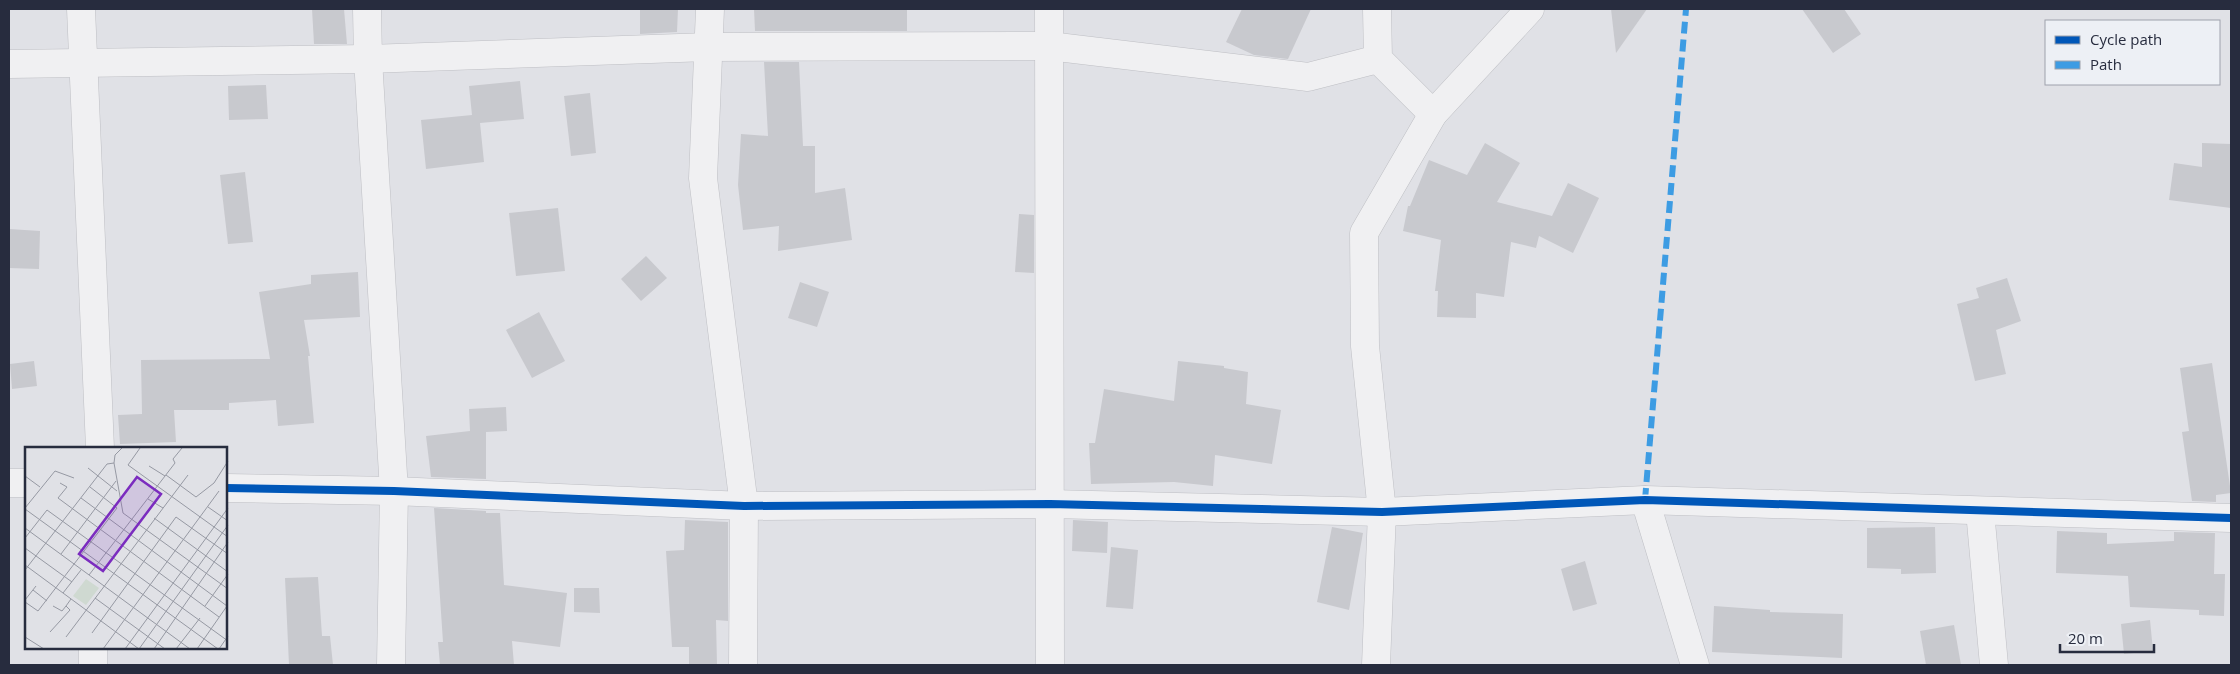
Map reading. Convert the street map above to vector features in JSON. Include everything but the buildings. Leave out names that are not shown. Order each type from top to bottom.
[{"type":"street","points":[[81,9],[100,447]]},
{"type":"street","points":[[367,9],[368,59],[394,491],[391,665]]},
{"type":"street","points":[[710,9],[703,178],[744,506],[743,665]]},
{"type":"street","points":[[1049,9],[1050,665]]},
{"type":"street","points":[[1377,9],[1378,59],[1433,114]]},
{"type":"street","points":[[1376,665],[1382,512],[1366,346],[1364,233],[1433,114],[1530,9]]},
{"type":"street","points":[[9,64],[368,59],[708,47],[1049,46],[1308,77],[1378,59]]},
{"type":"street","points":[[9,482],[25,483]]},
{"type":"street","points":[[228,488],[394,491],[744,506],[1050,504],[1382,512],[1645,500],[2231,518]]},
{"type":"street","points":[[1645,500],[1695,665]]},
{"type":"street","points":[[1980,511],[1994,665]]},
{"type":"street","points":[[92,665],[93,649]]},
{"type":"marked path","points":[[1645,500],[1686,9]]},
{"type":"cycle path","points":[[228,488],[394,491],[744,506],[1050,504],[1382,512],[1645,500],[2231,518]]}]
